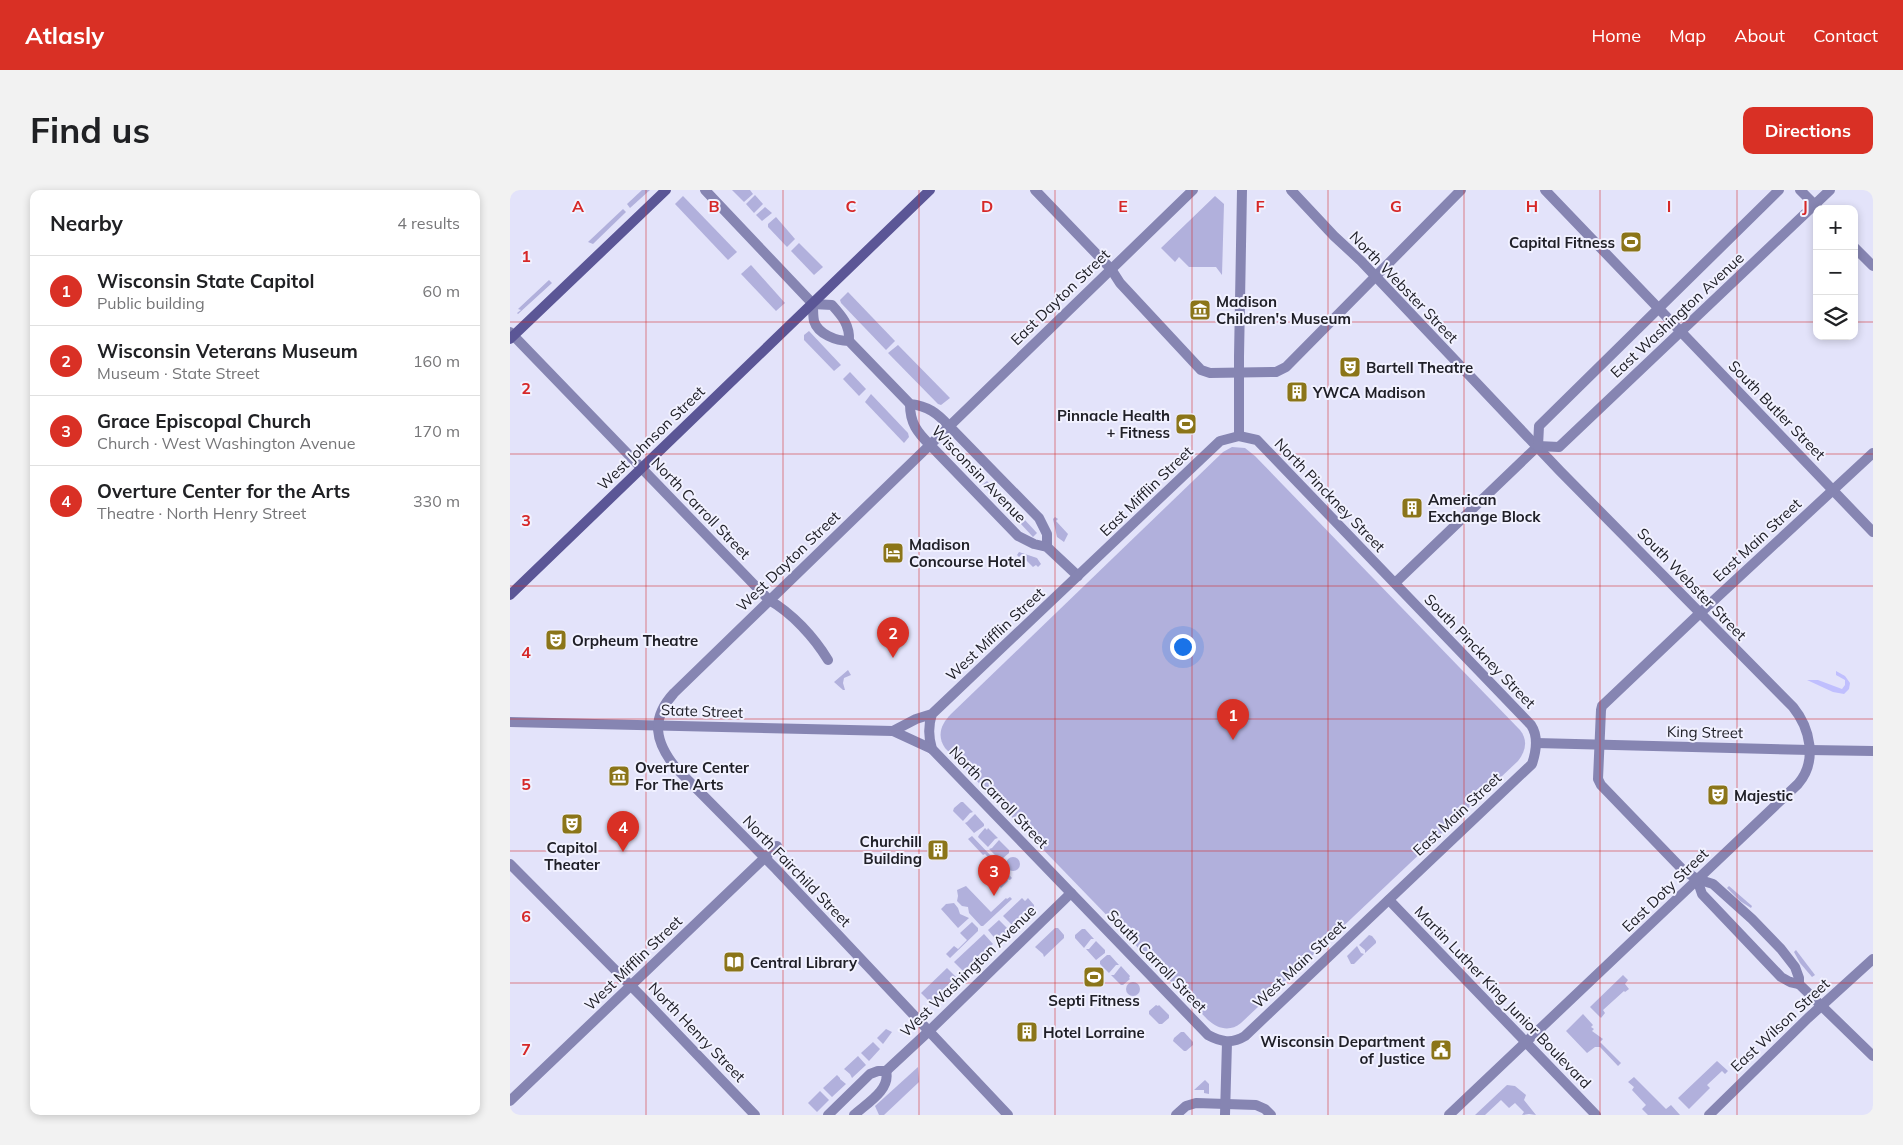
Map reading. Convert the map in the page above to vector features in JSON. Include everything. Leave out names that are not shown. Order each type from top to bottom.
[{"type":"main road","points":[[511,335],[666,190]]},
{"type":"main road","name":"West Johnson Street","points":[[510,595],[930,190]]},
{"type":"street","name":"Wisconsin Avenue","points":[[705,190],[813,304],[814,322],[823,332],[835,340],[849,342],[910,404],[912,423],[917,432],[1018,536],[1034,544],[1048,547],[1078,576]]},
{"type":"street","points":[[1035,190],[1111,269],[1120,283],[1201,370],[1208,373],[1276,372],[1286,367],[1461,190]]},
{"type":"street","name":"East Dayton Street","points":[[948,426],[1193,190]]},
{"type":"street","points":[[1239,436],[1242,190]]},
{"type":"street","name":"North Webster Street","points":[[1291,190],[1538,446]]},
{"type":"street","name":"South Butler Street","points":[[1545,190],[1873,532]]},
{"type":"street","name":"East Washington Avenue","points":[[1779,190],[1539,426],[1538,446],[1559,447],[1813,211]]},
{"type":"street","points":[[1800,190],[1815,205]]},
{"type":"street","name":"East Washington Avenue","points":[[1819,205],[1830,190]]},
{"type":"street","points":[[1857,250],[1873,266]]},
{"type":"street","points":[[813,304],[832,305],[846,322],[849,342]]},
{"type":"street","name":"North Carroll Street","points":[[511,335],[769,600],[782,607],[821,648],[828,660]]},
{"type":"street","name":"Wisconsin Avenue","points":[[910,404],[921,405],[929,409],[1039,518],[1047,534],[1048,547]]},
{"type":"street","name":"West Dayton Street","points":[[658,725],[662,710],[670,697],[948,426]]},
{"type":"street","name":"East Mifflin Street","points":[[1078,576],[1220,441],[1239,436]]},
{"type":"street","name":"North Pinckney Street","points":[[1239,436],[1257,440],[1395,583]]},
{"type":"street","points":[[1395,583],[1538,446]]},
{"type":"street","name":"South Webster Street","points":[[1538,446],[1699,614],[1799,714],[1808,734],[1810,750]]},
{"type":"street","name":"East Main Street","points":[[1599,745],[1600,710],[1602,706],[1873,453]]},
{"type":"street","name":"West Mifflin Street","points":[[932,714],[1078,576]]},
{"type":"street","name":"South Pinckney Street","points":[[1395,583],[1531,726],[1534,730],[1536,744]]},
{"type":"street","name":"North Carroll Street","points":[[932,714],[928,726],[928,737],[932,749],[1071,893]]},
{"type":"street","name":"State Street","points":[[893,731],[916,719],[932,714]]},
{"type":"street","name":"State Street","points":[[510,722],[893,731],[932,749]]},
{"type":"street","name":"North Fairchild Street","points":[[658,725],[659,741],[676,768],[1008,1115]]},
{"type":"street","name":"East Main Street","points":[[1389,900],[1532,764],[1536,744]]},
{"type":"street","name":"King Street","points":[[1536,744],[1873,751]]},
{"type":"street","points":[[1599,745],[1599,782],[1682,870],[1697,879],[1713,884],[1781,949],[1795,967],[1799,984]]},
{"type":"street","name":"East Doty Street","points":[[1449,1115],[1802,780],[1806,771],[1810,750]]},
{"type":"street","name":"West Mifflin Street","points":[[510,1101],[777,846]]},
{"type":"street","name":"North Henry Street","points":[[510,864],[631,985],[755,1115]]},
{"type":"street","points":[[1697,879],[1702,894],[1759,954],[1786,980],[1799,984],[1873,1056]]},
{"type":"street","name":"West Washington Avenue","points":[[828,1115],[870,1074],[886,1071],[1071,893]]},
{"type":"street","name":"South Carroll Street","points":[[1071,893],[1208,1035],[1227,1042]]},
{"type":"street","name":"West Main Street","points":[[1227,1042],[1237,1041],[1245,1036],[1389,900]]},
{"type":"street","name":"Martin Luther King Junior Boulevard","points":[[1389,900],[1596,1115]]},
{"type":"street","name":"East Wilson Street","points":[[1709,1115],[1873,959]]},
{"type":"street","points":[[1225,1115],[1227,1042]]},
{"type":"street","name":"West Washington Avenue","points":[[854,1115],[884,1087],[887,1080],[886,1071]]},
{"type":"street","points":[[1176,1115],[1192,1103],[1256,1105],[1266,1109],[1271,1115]]},
{"type":"shaded area","points":[[642,190],[650,190],[630,208],[627,204]]},
{"type":"shaded area","points":[[732,190],[750,190],[753,194],[744,202]]},
{"type":"shaded area","points":[[755,195],[763,204],[754,213],[746,204]]},
{"type":"shaded area","points":[[683,196],[737,252],[728,260],[675,204]]},
{"type":"shaded area","points":[[1215,196],[1224,204],[1222,275],[1216,267],[1189,267],[1179,257],[1175,262],[1161,248]]},
{"type":"shaded area","points":[[765,207],[772,213],[762,221],[756,215]]},
{"type":"shaded area","points":[[623,209],[626,212],[593,244],[588,242]]},
{"type":"shaded area","points":[[776,217],[795,239],[787,247],[768,227],[768,224]]},
{"type":"shaded area","points":[[799,243],[823,267],[814,275],[791,251]]},
{"type":"shaded area","points":[[751,265],[785,303],[776,311],[741,274]]},
{"type":"shaded area","points":[[549,280],[552,283],[518,314],[521,310],[518,309]]},
{"type":"shaded area","points":[[848,292],[895,341],[886,350],[841,303],[840,300]]},
{"type":"shaded area","points":[[809,331],[841,365],[834,371],[804,340],[804,335]]},
{"type":"shaded area","points":[[898,345],[950,398],[941,405],[938,404],[888,353]]},
{"type":"shaded area","points":[[850,372],[866,389],[859,396],[843,379]]},
{"type":"shaded area","points":[[871,394],[908,433],[909,437],[904,443],[865,402]]},
{"type":"shaded area","points":[[1232,447],[1245,448],[1255,456],[1520,730],[1523,734],[1525,746],[1518,761],[1241,1023],[1233,1028],[1224,1028],[1216,1026],[1208,1020],[945,748],[942,743],[941,730],[951,714],[1223,452]]},
{"type":"shaded area","points":[[967,461],[985,479],[980,483],[963,465]]},
{"type":"shaded area","points":[[987,481],[1004,498],[1000,502],[982,485]]},
{"type":"shaded area","points":[[1005,500],[1022,517],[1018,521],[1001,504]]},
{"type":"shaded area","points":[[1055,517],[1058,519],[1056,521],[1068,534],[1064,542],[1057,537],[1053,519]]},
{"type":"shaded area","points":[[1024,519],[1037,533],[1033,537],[1020,523]]},
{"type":"shaded area","points":[[1019,552],[1037,558],[1041,564],[1038,567],[1036,565],[1033,567],[1021,555],[1019,557],[1017,555]]},
{"type":"shaded area","points":[[848,670],[851,675],[844,678],[845,690],[843,690],[834,682]]},
{"type":"shaded area","points":[[1836,671],[1845,676],[1850,683],[1849,689],[1844,694],[1833,692],[1807,680],[1818,680],[1842,689],[1845,685],[1845,680],[1836,675]]},
{"type":"shaded area","points":[[961,802],[973,812],[963,821],[953,811]]},
{"type":"shaded area","points":[[975,814],[984,826],[974,833],[965,823]]},
{"type":"shaded area","points":[[985,828],[987,830],[988,828],[998,838],[988,847],[978,837]]},
{"type":"shaded area","points":[[972,836],[1012,878],[1010,880],[1007,879],[1008,881],[1001,888],[983,868],[991,860],[985,854],[983,855],[968,839]]},
{"type":"shaded area","points":[[999,840],[1009,850],[1009,853],[1002,859],[999,859],[989,849]]},
{"type":"shaded area","points":[[1010,857],[1016,857],[1020,864],[1016,871],[1010,871],[1006,867],[1006,861]]},
{"type":"shaded area","points":[[966,886],[991,912],[1006,898],[1010,897],[1012,899],[981,926],[969,913],[968,907],[962,906],[957,901],[957,890]]},
{"type":"shaded area","points":[[1729,886],[1752,906],[1751,908],[1740,901],[1727,888]]},
{"type":"shaded area","points":[[1022,898],[1025,901],[1028,898],[1034,907],[1013,926],[1003,916]]},
{"type":"shaded area","points":[[954,903],[960,914],[969,918],[958,928],[941,909],[946,904]]},
{"type":"shaded area","points":[[999,920],[1009,930],[997,941],[988,930]]},
{"type":"shaded area","points":[[972,922],[978,928],[978,931],[950,958],[946,954],[954,946],[958,949],[967,940],[960,933]]},
{"type":"shaded area","points":[[1055,928],[1058,928],[1064,935],[1064,938],[1044,957],[1035,947]]},
{"type":"shaded area","points":[[1082,929],[1085,929],[1094,939],[1091,939],[1084,948],[1075,938],[1075,935]]},
{"type":"shaded area","points":[[984,934],[993,944],[963,971],[954,962]]},
{"type":"shaded area","points":[[1369,935],[1372,936],[1376,943],[1365,953],[1365,950],[1359,945]]},
{"type":"shaded area","points":[[1096,941],[1105,950],[1105,953],[1096,960],[1086,949],[1089,949]]},
{"type":"shaded area","points":[[1357,946],[1361,953],[1364,954],[1354,964],[1351,964],[1347,956]]},
{"type":"shaded area","points":[[1796,950],[1815,975],[1812,977],[1800,963],[1794,952]]},
{"type":"shaded area","points":[[1107,955],[1110,955],[1119,965],[1116,965],[1109,973],[1100,964],[1100,961]]},
{"type":"shaded area","points":[[1121,966],[1130,976],[1130,979],[1123,985],[1111,975],[1114,975]]},
{"type":"shaded area","points":[[947,968],[956,977],[930,1002],[921,993]]},
{"type":"shaded area","points":[[1623,975],[1628,980],[1625,984],[1629,989],[1624,991],[1603,1010],[1605,1013],[1601,1018],[1590,1007]]},
{"type":"shaded area","points":[[1130,982],[1136,982],[1140,989],[1136,996],[1130,996],[1126,992],[1126,986]]},
{"type":"shaded area","points":[[1156,1005],[1159,1005],[1169,1015],[1169,1018],[1162,1024],[1159,1024],[1149,1014],[1149,1011]]},
{"type":"shaded area","points":[[1583,1014],[1593,1025],[1591,1027],[1594,1029],[1592,1031],[1603,1039],[1600,1042],[1621,1063],[1618,1066],[1600,1047],[1595,1047],[1587,1053],[1566,1031]]},
{"type":"shaded area","points":[[886,1029],[892,1032],[883,1044],[877,1038]]},
{"type":"shaded area","points":[[1181,1032],[1184,1032],[1193,1042],[1193,1045],[1186,1051],[1173,1041]]},
{"type":"shaded area","points":[[873,1042],[880,1049],[869,1061],[861,1053]]},
{"type":"shaded area","points":[[858,1056],[866,1065],[852,1078],[844,1069]]},
{"type":"shaded area","points":[[1717,1061],[1728,1071],[1725,1074],[1722,1071],[1707,1085],[1710,1088],[1689,1109],[1678,1098]]},
{"type":"shaded area","points":[[918,1067],[919,1082],[884,1115],[879,1115],[875,1106]]},
{"type":"shaded area","points":[[837,1075],[846,1084],[832,1097],[823,1088]]},
{"type":"shaded area","points":[[1634,1077],[1666,1109],[1671,1105],[1680,1115],[1648,1115],[1642,1109],[1646,1105],[1632,1090],[1634,1087],[1628,1082]]},
{"type":"shaded area","points":[[1205,1080],[1209,1084],[1209,1094],[1204,1093],[1204,1090],[1194,1090]]},
{"type":"shaded area","points":[[1507,1085],[1515,1086],[1526,1095],[1524,1100],[1536,1115],[1522,1115],[1524,1112],[1515,1103],[1509,1108],[1501,1100],[1485,1115],[1475,1115]]},
{"type":"shaded area","points":[[820,1091],[829,1100],[817,1112],[808,1103]]},
{"type":"place","name":"Capital Fitness","points":[[1631,242]]},
{"type":"place","name":"Madison Children's Museum","points":[[1200,310]]},
{"type":"place","name":"Bartell Theatre","points":[[1350,367]]},
{"type":"place","name":"YWCA Madison","points":[[1297,392]]},
{"type":"place","name":"Pinnacle Health + Fitness","points":[[1186,424]]},
{"type":"place","name":"American Exchange Block","points":[[1412,508]]},
{"type":"place","name":"Madison Concourse Hotel","points":[[893,553]]},
{"type":"place","name":"Orpheum Theatre","points":[[556,640]]},
{"type":"place","name":"Wisconsin Veterans Museum","points":[[893,658]]},
{"type":"place","name":"Wisconsin State Capitol","points":[[1233,740]]},
{"type":"place","name":"Overture Center For The Arts","points":[[619,776]]},
{"type":"place","name":"Majestic","points":[[1718,795]]},
{"type":"place","name":"Capitol Theater","points":[[572,824]]},
{"type":"place","name":"Churchill Building","points":[[938,850]]},
{"type":"place","name":"Overture Center for the Arts","points":[[623,852]]},
{"type":"place","name":"Grace Episcopal Church","points":[[994,896]]},
{"type":"place","name":"Central Library","points":[[734,962]]},
{"type":"place","name":"Septi Fitness","points":[[1094,977]]},
{"type":"place","name":"Hotel Lorraine","points":[[1027,1032]]},
{"type":"place","name":"Wisconsin Department of Justice","points":[[1441,1050]]}]
